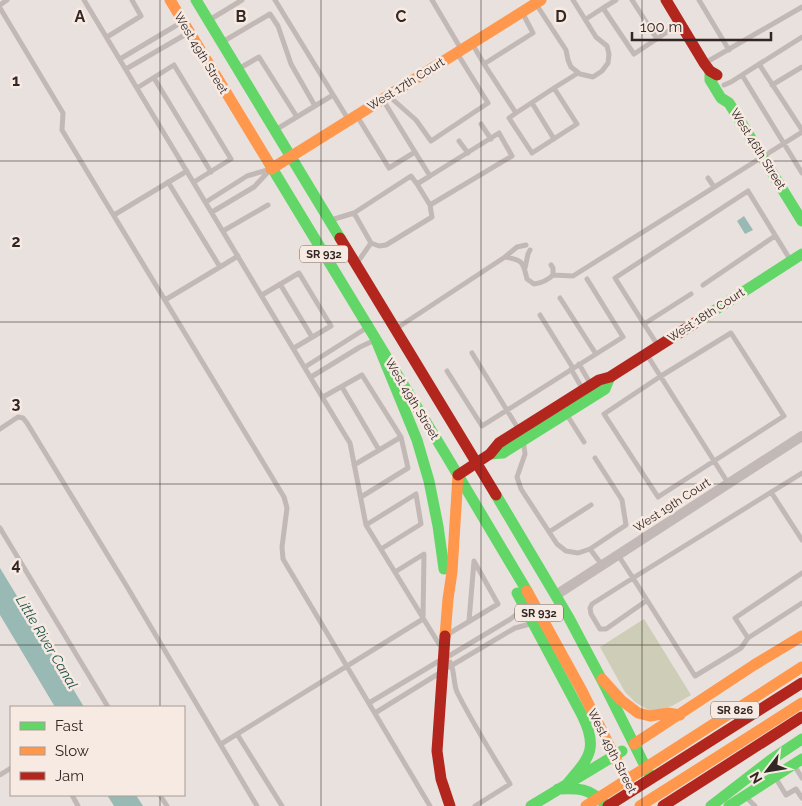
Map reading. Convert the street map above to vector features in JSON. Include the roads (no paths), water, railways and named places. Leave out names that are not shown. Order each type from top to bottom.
[{"type":"main road","name":"West 49th Street","points":[[170,0],[483,516],[536,608],[615,755],[640,806]]},
{"type":"main road","points":[[180,0],[190,17],[198,22],[208,21]]},
{"type":"main road","name":"West 49th Street","points":[[196,0],[556,595],[602,679],[664,806]]},
{"type":"main road","name":"West 46th Street","points":[[666,0],[707,67],[710,80],[721,98],[729,103],[802,221]]},
{"type":"main road","name":"West 17th Court","points":[[271,169],[536,1]]},
{"type":"main road","name":"West 46th Street","points":[[707,67],[718,75],[729,93],[729,103]]},
{"type":"main road","name":"West 18th Court","points":[[563,409],[599,380],[610,377],[802,254]]},
{"type":"main road","points":[[376,340],[417,440],[429,481],[438,526],[448,600]]},
{"type":"main road","name":"West 18th Court","points":[[458,474],[490,454],[504,453],[520,436],[563,409],[604,389],[610,377]]},
{"type":"main road","points":[[450,806],[443,790],[437,751],[458,474]]},
{"type":"main road","points":[[483,516],[490,538],[524,608],[566,685],[591,738],[591,747],[586,761],[563,787]]},
{"type":"main road","points":[[531,806],[634,744],[754,665],[802,636]]},
{"type":"main road","name":"SR 826","points":[[586,806],[802,667]]},
{"type":"main road","points":[[602,679],[623,702],[643,715],[669,713],[680,715]]},
{"type":"main road","points":[[563,787],[584,788],[598,796],[608,806],[802,682]]},
{"type":"main road","points":[[640,806],[802,703]]},
{"type":"main road","points":[[664,806],[802,717]]},
{"type":"main road","points":[[711,806],[802,738]]},
{"type":"main road","points":[[729,806],[798,762]]},
{"type":"street","name":"West 19th Court","points":[[556,595],[802,436]]},
{"type":"lane","points":[[0,4],[7,0]]},
{"type":"lane","points":[[84,0],[350,443],[366,525],[452,666],[454,687],[466,712],[510,784],[475,806]]},
{"type":"lane","points":[[106,37],[142,16],[132,0]]},
{"type":"lane","points":[[208,21],[242,0]]},
{"type":"lane","points":[[275,0],[333,95],[353,118],[390,168],[415,152]]},
{"type":"lane","points":[[385,97],[416,120],[431,141],[488,103],[432,0]]},
{"type":"lane","points":[[536,1],[566,50],[571,67],[578,73],[593,77],[602,72],[608,63],[609,54],[607,46],[596,37],[573,0]]},
{"type":"lane","points":[[586,19],[616,0]]},
{"type":"lane","points":[[632,0],[658,39]]},
{"type":"lane","points":[[699,0],[729,50]]},
{"type":"lane","points":[[707,67],[729,50],[802,7]]},
{"type":"lane","points":[[0,8],[2,16],[63,113],[62,130],[284,497],[287,508],[282,547],[283,559],[430,806]]},
{"type":"lane","points":[[603,8],[634,54],[680,24]]},
{"type":"lane","points":[[484,64],[533,33],[521,12]]},
{"type":"lane","points":[[222,43],[270,14],[278,26],[291,64],[315,106]]},
{"type":"lane","points":[[120,59],[182,21]]},
{"type":"lane","points":[[126,69],[189,32]]},
{"type":"lane","points":[[724,85],[802,36]]},
{"type":"lane","points":[[472,43],[516,113]]},
{"type":"lane","points":[[238,69],[259,58],[297,117]]},
{"type":"lane","points":[[505,257],[518,259],[525,268],[527,279],[534,284],[540,284],[553,275],[573,276],[802,131],[758,64]]},
{"type":"lane","points":[[137,88],[174,65],[231,159],[194,182]]},
{"type":"lane","points":[[772,85],[802,67]]},
{"type":"lane","points":[[554,88],[577,124],[532,153],[509,118],[554,88],[578,73]]},
{"type":"lane","points":[[742,75],[802,173]]},
{"type":"lane","points":[[154,78],[211,172]]},
{"type":"lane","points":[[274,131],[333,95]]},
{"type":"lane","points":[[385,97],[430,176]]},
{"type":"lane","points":[[532,103],[554,139]]},
{"type":"lane","points":[[481,124],[490,139]]},
{"type":"lane","points":[[417,184],[499,133],[512,156],[430,205]]},
{"type":"lane","points":[[459,141],[468,153]]},
{"type":"lane","points":[[206,202],[247,176],[271,169]]},
{"type":"lane","points":[[212,212],[254,187],[271,169]]},
{"type":"lane","points":[[114,215],[187,171]]},
{"type":"lane","points":[[329,220],[354,213],[411,176],[430,205],[432,217],[386,245],[379,246],[371,243],[354,213]]},
{"type":"lane","points":[[708,178],[714,188]]},
{"type":"lane","points":[[168,182],[220,267]]},
{"type":"lane","points":[[658,346],[615,278],[748,191],[791,261]]},
{"type":"lane","points":[[223,231],[268,205]]},
{"type":"lane","points":[[703,285],[775,236]]},
{"type":"lane","points":[[356,265],[371,243]]},
{"type":"lane","points":[[395,330],[505,257],[517,247],[526,245]]},
{"type":"lane","points":[[525,268],[530,250]]},
{"type":"lane","points":[[165,300],[238,256]]},
{"type":"lane","points":[[551,265],[553,275]]},
{"type":"lane","points":[[262,295],[299,273],[313,296],[331,326],[294,348]]},
{"type":"lane","points":[[447,370],[482,426],[623,337],[587,279]]},
{"type":"lane","points":[[280,284],[312,337]]},
{"type":"lane","points":[[644,324],[691,294]]},
{"type":"lane","points":[[560,298],[596,354]]},
{"type":"lane","points":[[540,315],[572,369],[588,388]]},
{"type":"lane","points":[[305,367],[368,327]]},
{"type":"lane","points":[[731,333],[784,416],[658,497],[604,414],[661,376],[731,333]]},
{"type":"lane","points":[[311,377],[360,347],[376,340]]},
{"type":"lane","points":[[646,353],[728,483]]},
{"type":"lane","points":[[472,354],[507,410],[524,446],[525,454],[517,477],[521,489],[557,544],[566,551],[578,553],[590,549],[626,526],[622,500],[595,458]]},
{"type":"lane","points":[[579,364],[588,388]]},
{"type":"lane","points":[[323,398],[362,375],[401,438],[408,468],[361,497]]},
{"type":"lane","points":[[342,387],[379,450]]},
{"type":"lane","points":[[563,409],[584,442]]},
{"type":"lane","points":[[0,429],[18,417],[27,423],[257,806]]},
{"type":"lane","points":[[354,465],[401,438]]},
{"type":"lane","points":[[646,601],[606,629],[600,629],[590,608],[592,604],[802,473]]},
{"type":"lane","points":[[771,492],[802,540]]},
{"type":"lane","points":[[366,525],[416,494],[421,524],[381,549]]},
{"type":"lane","points":[[549,532],[591,505]]},
{"type":"lane","points":[[0,528],[107,706]]},
{"type":"lane","points":[[590,549],[602,565]]},
{"type":"lane","points":[[395,572],[424,554],[424,619]]},
{"type":"lane","points":[[618,555],[695,676],[742,648],[748,638],[802,603]]},
{"type":"lane","points":[[436,641],[498,604],[474,561],[469,621]]},
{"type":"lane","points":[[748,638],[735,618],[802,573]]},
{"type":"lane","points":[[369,703],[509,620],[524,608]]},
{"type":"lane","points":[[221,744],[424,619]]},
{"type":"lane","points":[[375,713],[515,628],[532,623]]},
{"type":"lane","points":[[237,734],[282,806]]},
{"type":"lane","points":[[798,762],[802,778]]},
{"type":"lane","points":[[775,777],[786,795],[796,789],[802,798]]},
{"type":"lane","points":[[745,796],[755,806]]},
{"type":"water","points":[[744,216],[753,230],[745,234],[737,221]]},
{"type":"water","points":[[0,568],[83,706],[54,706],[0,615]]},
{"type":"water","points":[[108,796],[137,796],[143,806],[114,806]]},
{"type":"water label","name":"Little River Canal","points":[[47,642]]}]
